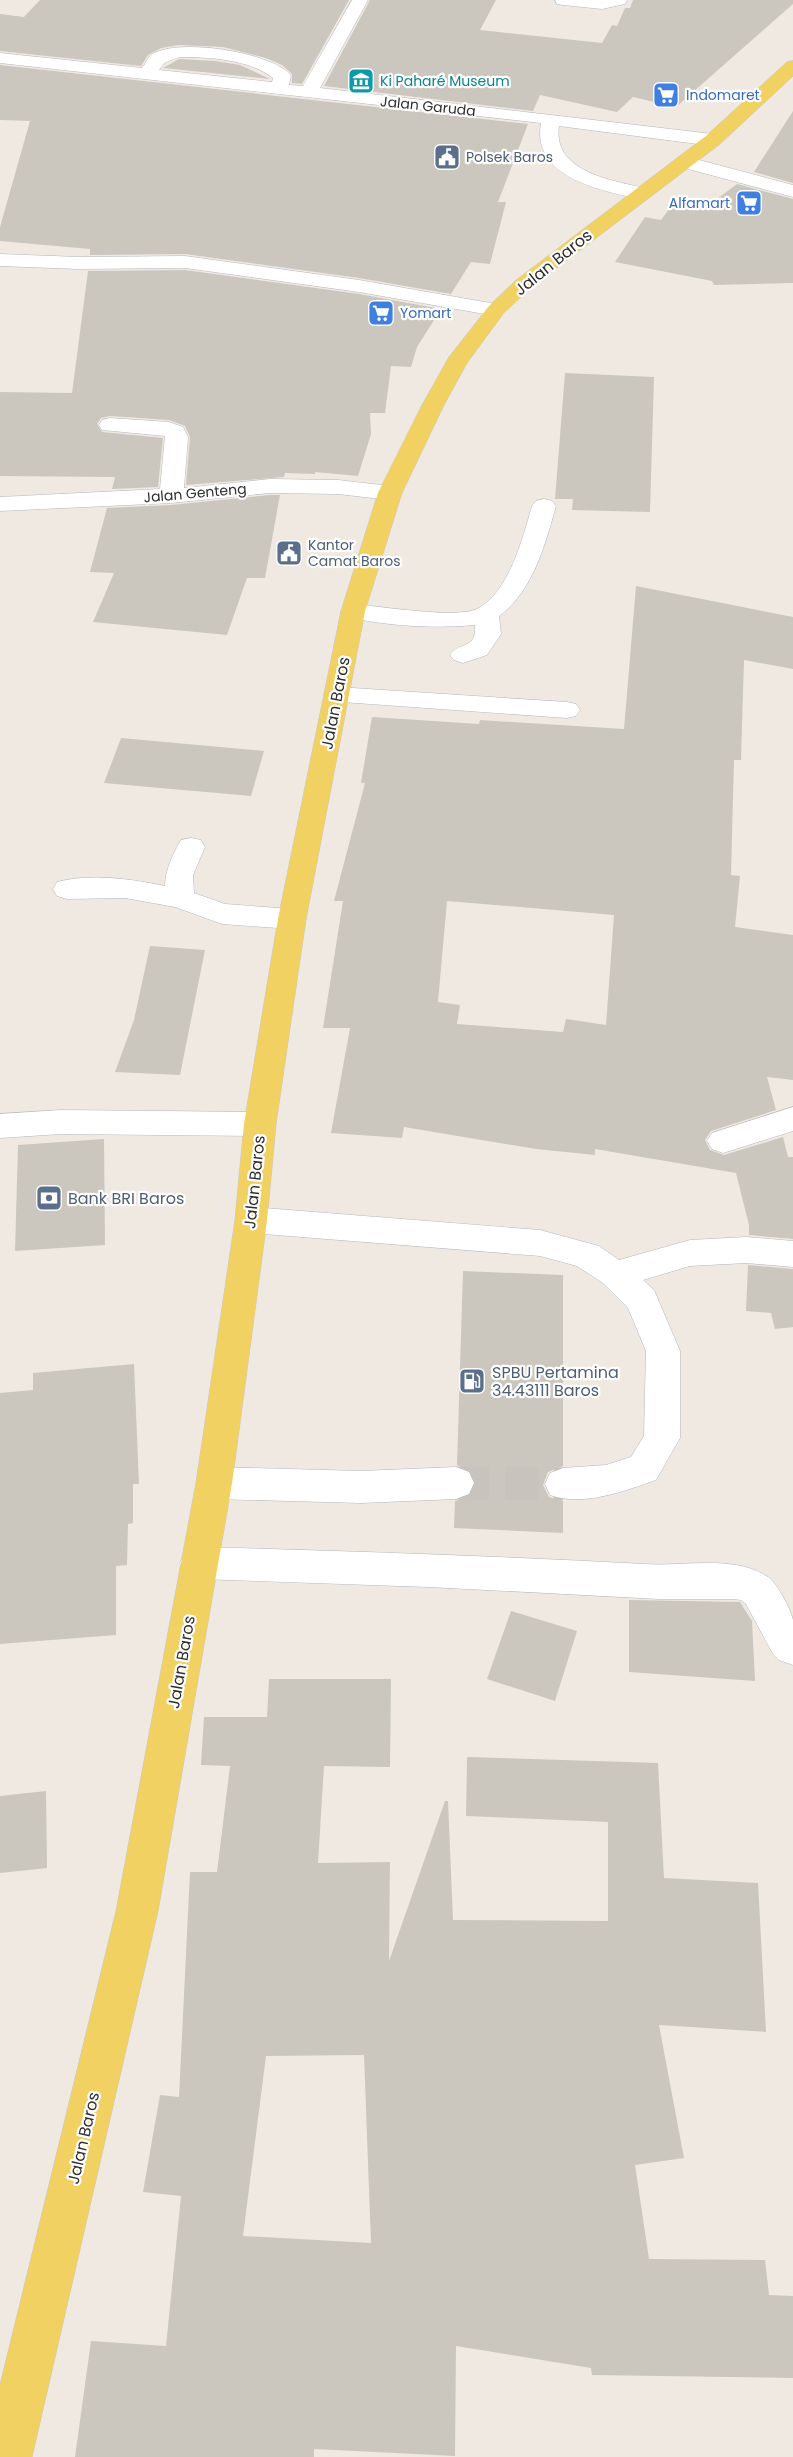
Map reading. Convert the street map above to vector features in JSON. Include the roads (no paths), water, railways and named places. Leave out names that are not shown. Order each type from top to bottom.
[{"type":"main road","name":"Jalan Baros","points":[[6,2457],[137,1911],[214,1483],[251,1220],[260,1124],[292,919],[353,611],[390,493],[432,405],[457,362],[496,310],[530,278],[712,140],[793,66]]},
{"type":"street","points":[[308,93],[360,0]]},
{"type":"street","points":[[563,0],[594,4],[608,4],[619,0]]},
{"type":"street","points":[[148,74],[156,59],[177,52],[187,52],[262,63],[276,69],[282,76],[281,83],[276,89]]},
{"type":"street","name":"Jalan Garuda","points":[[0,57],[551,119],[712,140]]},
{"type":"street","points":[[551,119],[546,131],[550,145],[575,174],[601,185],[642,193]]},
{"type":"street","points":[[684,162],[793,191]]},
{"type":"street","points":[[0,260],[79,263],[185,262],[359,286],[496,310]]},
{"type":"street","points":[[110,425],[169,429],[176,432],[171,496]]},
{"type":"street","name":"Jalan Genteng","points":[[0,504],[171,496],[270,486],[338,488],[390,493]]},
{"type":"street","points":[[353,611],[464,620],[486,614],[507,594],[530,551],[544,506]]},
{"type":"street","points":[[463,655],[478,650],[488,634],[486,614]]},
{"type":"street","points":[[336,695],[567,710]]},
{"type":"street","points":[[180,898],[178,875],[191,847]]},
{"type":"street","points":[[67,889],[124,888],[180,898],[222,914],[292,919]]},
{"type":"street","points":[[723,1141],[793,1119]]},
{"type":"street","points":[[0,1126],[61,1122],[260,1124]]},
{"type":"street","points":[[251,1220],[540,1243],[587,1255],[615,1274],[642,1300],[663,1351],[662,1438],[643,1469],[606,1480],[563,1484]]},
{"type":"street","points":[[615,1274],[690,1253],[746,1250],[793,1254]]},
{"type":"street","points":[[214,1483],[361,1487],[456,1483]]},
{"type":"street","points":[[199,1563],[512,1573],[744,1585],[755,1589],[762,1595],[776,1628],[786,1643],[793,1648]]},
{"type":"tunnel","points":[[456,1483],[563,1484]]},
{"type":"place","name":"Ki Paharé Museum","points":[[361,81]]},
{"type":"place","name":"Indomaret","points":[[666,95]]},
{"type":"place","name":"Polsek Baros","points":[[447,157]]},
{"type":"place","name":"Alfamart","points":[[749,203]]},
{"type":"place","name":"Yomart","points":[[381,313]]},
{"type":"place","name":"Kantor Camat Baros","points":[[289,553]]},
{"type":"place","name":"Bank BRI Baros","points":[[49,1198]]},
{"type":"place","name":"SPBU Pertamina 34.43111 Baros","points":[[472,1381]]}]
